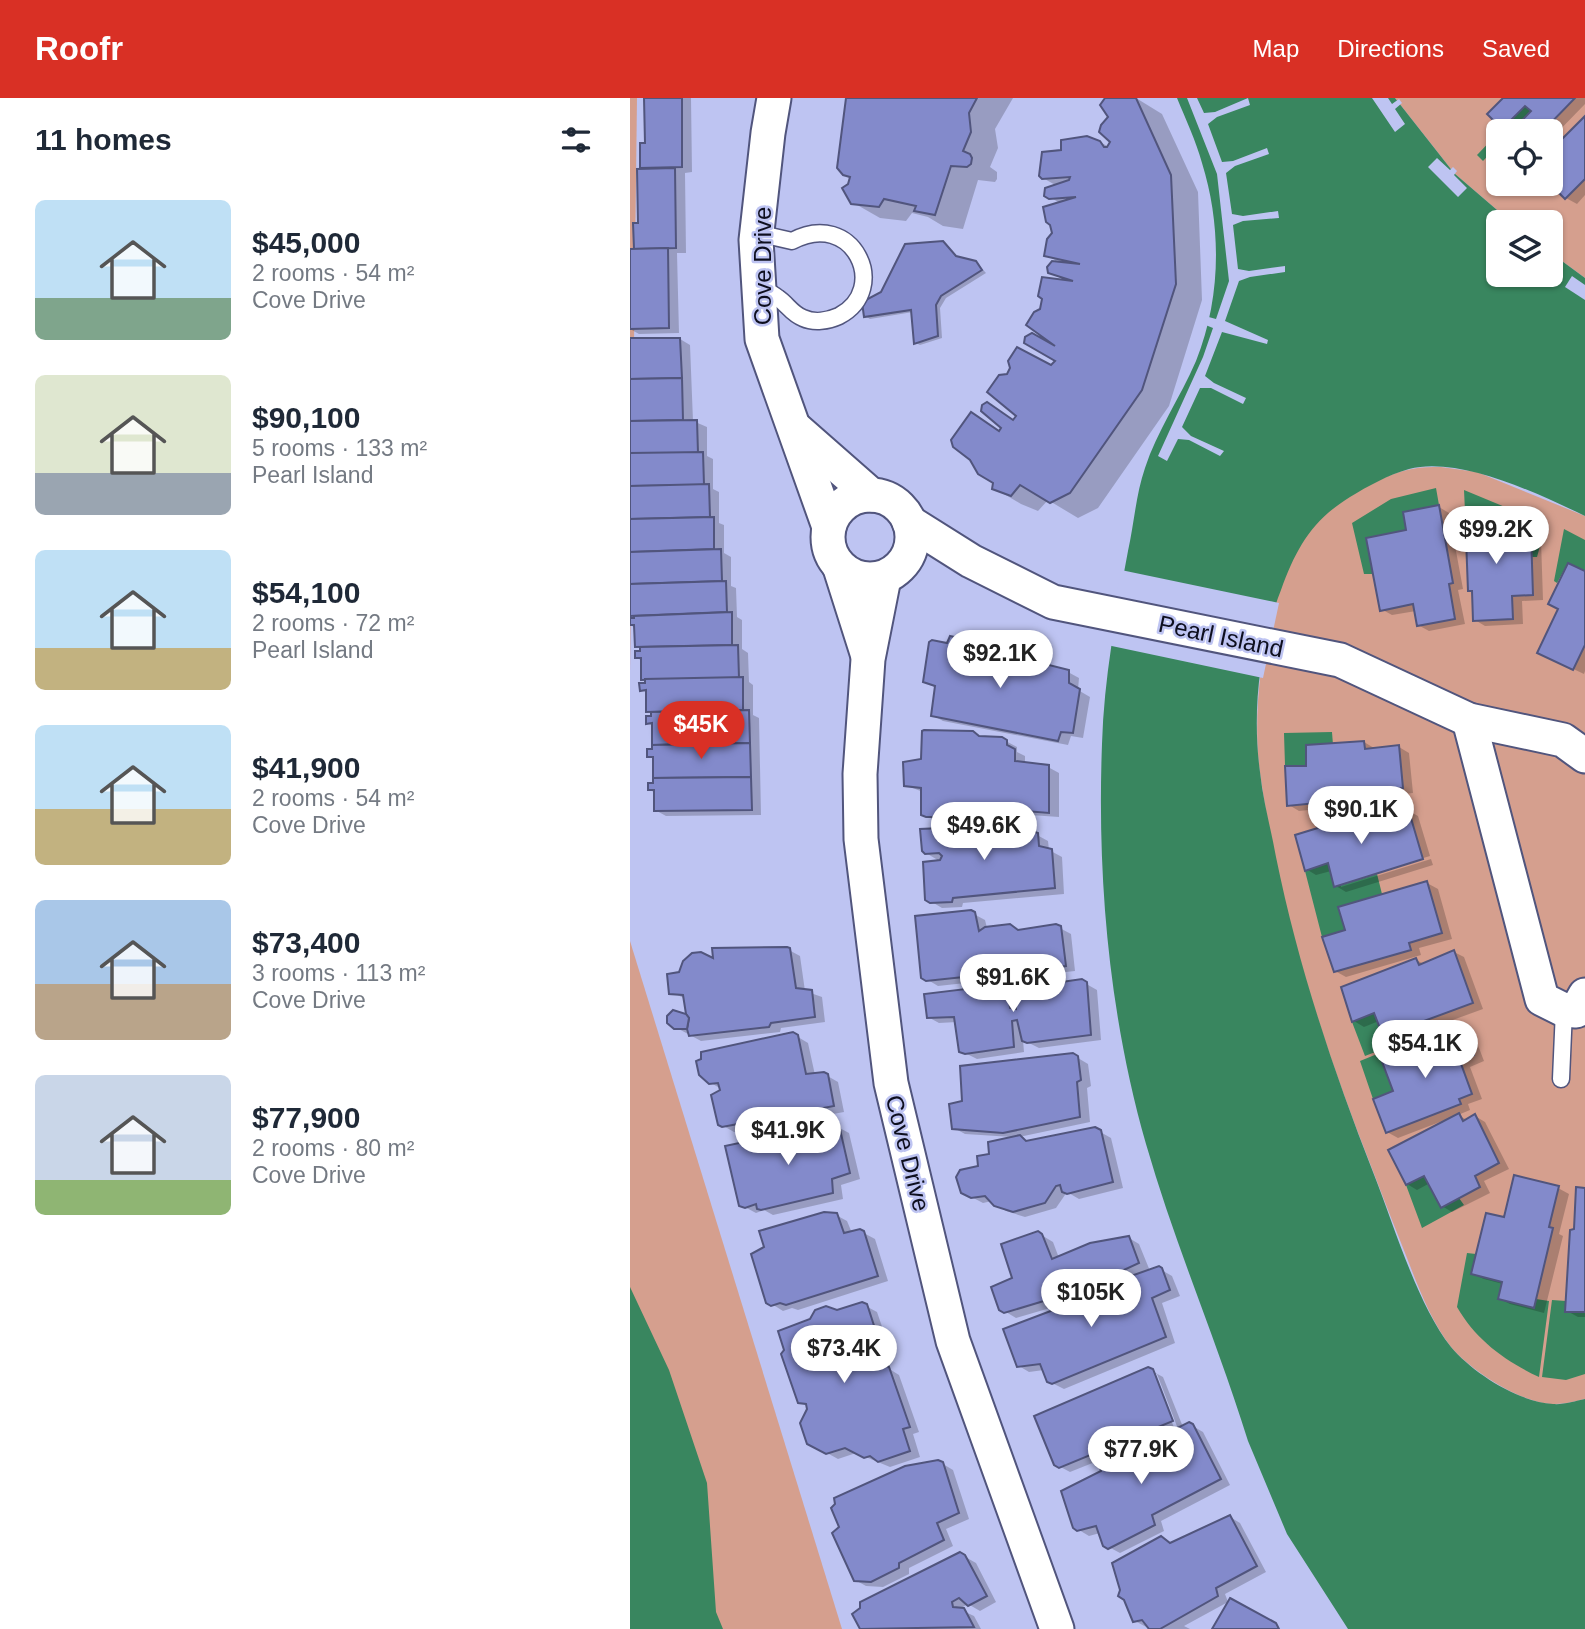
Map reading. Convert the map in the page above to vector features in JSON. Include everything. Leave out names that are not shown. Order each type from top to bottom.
[{"type":"street","name":"Cove Drive","points":[[774,98],[757,233],[762,339],[829,527]]},
{"type":"street","name":"Cove Drive","points":[[795,428],[871,495]]},
{"type":"street","points":[[889,575],[904,562],[910,549],[912,535],[909,522],[900,508],[887,499],[871,495],[857,497],[834,514],[829,527],[832,556],[840,568],[853,577],[868,580],[971,561]]},
{"type":"street","name":"Pearl Island","points":[[909,522],[971,561],[1053,602],[1340,660],[1469,720],[1563,740],[1585,756]]},
{"type":"street","name":"Cove Drive","points":[[840,568],[869,659]]},
{"type":"street","name":"Cove Drive","points":[[889,575],[869,659],[860,774],[861,839],[891,1083],[953,1341],[1057,1629]]},
{"type":"street","points":[[1469,720],[1542,999],[1574,1002]]},
{"type":"lane","points":[[757,233],[792,241],[816,232],[841,238],[851,245],[859,256],[864,278],[854,304],[833,319],[818,321],[803,318],[759,286]]},
{"type":"lane","points":[[1561,1079],[1574,1002]]},
{"type":"shaded area","points":[[630,98],[637,98],[630,673]]},
{"type":"shaded area","points":[[1177,98],[1395,98],[1454,173],[1497,210],[1486,210],[1486,287],[1563,287],[1563,262],[1585,278],[1585,516],[1499,479],[1475,472],[1429,466],[1393,474],[1336,506],[1315,526],[1299,549],[1273,611],[1259,680],[1257,727],[1265,804],[1306,977],[1344,1095],[1427,1309],[1460,1357],[1497,1385],[1539,1402],[1561,1404],[1585,1399],[1585,1629],[1348,1629],[1287,1534],[1248,1441],[1170,1219],[1133,1095],[1114,996],[1104,895],[1101,794],[1105,695],[1139,488],[1156,441],[1196,361],[1210,313],[1216,263],[1215,237],[1209,187],[1197,147]]},
{"type":"shaded area","points":[[1395,98],[1585,98],[1585,278],[1563,262],[1563,210],[1497,210],[1454,173]]},
{"type":"shaded area","points":[[1525,106],[1531,111],[1523,119],[1512,119]]},
{"type":"shaded area","points":[[1486,146],[1486,158],[1483,161],[1477,155]]},
{"type":"shaded area","points":[[1441,467],[1477,472],[1585,516],[1585,1399],[1563,1404],[1543,1403],[1514,1393],[1471,1366],[1451,1347],[1426,1304],[1353,1118],[1319,1022],[1278,874],[1260,773],[1257,714],[1265,645],[1283,578],[1296,550],[1321,518],[1358,491],[1399,472]]},
{"type":"shaded area","points":[[1436,488],[1439,505],[1403,513],[1406,530],[1373,574],[1364,574],[1352,523],[1391,499]]},
{"type":"shaded area","points":[[1464,490],[1546,524],[1537,557],[1532,557],[1531,533],[1502,534],[1502,510],[1465,511]]},
{"type":"shaded area","points":[[1564,529],[1585,540],[1585,571],[1568,563],[1557,583],[1554,581]]},
{"type":"shaded area","points":[[1332,732],[1333,745],[1306,766],[1285,766],[1284,733]]},
{"type":"shaded area","points":[[1328,863],[1335,887],[1377,874],[1382,894],[1339,908],[1345,930],[1322,937],[1305,871]]},
{"type":"shaded area","points":[[630,941],[842,1629],[630,1629]]},
{"type":"shaded area","points":[[1374,1013],[1383,1036],[1425,1020],[1429,1031],[1365,1056],[1352,1022]]},
{"type":"shaded area","points":[[1419,1037],[1422,1043],[1381,1059],[1393,1091],[1373,1099],[1360,1061]]},
{"type":"shaded area","points":[[1424,1176],[1441,1207],[1459,1198],[1464,1205],[1422,1228],[1406,1185]]},
{"type":"shaded area","points":[[1467,1253],[1476,1254],[1472,1274],[1502,1282],[1498,1299],[1533,1308],[1536,1299],[1549,1301],[1539,1377],[1492,1348],[1473,1330],[1457,1307]]},
{"type":"shaded area","points":[[630,1287],[669,1370],[707,1483],[716,1612],[723,1629],[630,1629]]},
{"type":"shaded area","points":[[1552,1300],[1566,1301],[1566,1311],[1585,1312],[1585,1374],[1566,1380],[1542,1377]]},
{"type":"pier","points":[[1187,98],[1197,98],[1204,113],[1215,112],[1248,98],[1250,105],[1217,117],[1208,124],[1222,162],[1233,161],[1267,148],[1269,154],[1235,166],[1226,173],[1232,214],[1243,216],[1278,211],[1279,218],[1243,221],[1233,225],[1238,269],[1249,271],[1285,266],[1285,272],[1239,281],[1225,321],[1268,340],[1267,344],[1222,332],[1205,376],[1246,398],[1243,404],[1211,388],[1200,388],[1182,427],[1191,436],[1224,451],[1220,456],[1189,440],[1178,439],[1167,461],[1158,456],[1203,357],[1213,328],[1203,324],[1205,316],[1216,319],[1229,281],[1217,174]]},
{"type":"pier","points":[[1372,98],[1388,98],[1392,104],[1399,99],[1402,103],[1395,109],[1405,124],[1395,132]]},
{"type":"pier","points":[[1437,158],[1450,170],[1453,167],[1457,171],[1454,175],[1467,188],[1458,197],[1428,167]]},
{"type":"pier","points":[[1572,276],[1585,285],[1585,300],[1565,287]]},
{"type":"pier","points":[[1121,570],[1279,603],[1263,678],[1107,645]]},
{"type":"building","points":[[644,98],[682,98],[682,167],[640,168],[640,143],[645,143]]},
{"type":"building","points":[[846,98],[977,98],[969,113],[971,132],[963,151],[970,154],[971,164],[967,167],[951,166],[935,215],[914,211],[916,206],[884,199],[879,207],[851,204],[842,188],[848,184],[850,177],[843,175],[837,168]]},
{"type":"building","points":[[1105,98],[1136,98],[1171,175],[1176,284],[1142,390],[1070,493],[1050,503],[1020,485],[1011,496],[992,489],[993,483],[978,474],[970,460],[953,447],[951,440],[971,412],[999,431],[1001,428],[981,411],[982,405],[987,402],[1013,420],[1016,416],[987,392],[999,375],[1007,374],[1010,368],[1008,361],[1017,347],[1051,365],[1055,361],[1024,343],[1025,337],[1032,333],[1055,346],[1026,325],[1034,312],[1040,309],[1042,299],[1038,296],[1042,277],[1073,281],[1048,273],[1047,267],[1052,261],[1080,264],[1044,256],[1047,239],[1052,233],[1043,207],[1076,197],[1049,199],[1044,196],[1045,188],[1069,180],[1070,177],[1042,179],[1039,176],[1042,152],[1061,150],[1061,140],[1087,136],[1107,147],[1110,142],[1099,132],[1108,117],[1100,105]]},
{"type":"building","points":[[1503,98],[1575,98],[1555,119],[1523,119],[1531,111],[1525,106],[1512,119],[1492,119],[1487,114]]},
{"type":"building","points":[[1585,116],[1585,179],[1565,199],[1562,196],[1563,138]]},
{"type":"building","points":[[675,168],[676,248],[634,249],[633,223],[638,223],[637,169]]},
{"type":"building","points":[[943,241],[956,256],[976,261],[982,270],[941,296],[936,305],[938,336],[914,344],[911,310],[864,317],[862,302],[881,292],[905,244]]},
{"type":"building","points":[[668,248],[669,328],[630,329],[630,249]]},
{"type":"building","points":[[630,338],[680,338],[682,378],[630,379]]},
{"type":"building","points":[[682,378],[683,420],[630,421],[630,379]]},
{"type":"building","points":[[697,420],[698,453],[630,453],[630,421]]},
{"type":"building","points":[[703,452],[704,485],[630,486],[630,453]]},
{"type":"building","points":[[709,484],[710,517],[630,519],[630,486]]},
{"type":"building","points":[[1439,505],[1453,583],[1449,584],[1455,619],[1417,626],[1413,604],[1380,611],[1366,538],[1406,530],[1403,512]]},
{"type":"building","points":[[1502,510],[1502,534],[1531,533],[1533,595],[1512,596],[1513,619],[1473,621],[1472,591],[1468,591],[1465,511]]},
{"type":"building","points":[[714,517],[714,549],[630,552],[630,519]]},
{"type":"building","points":[[721,549],[722,581],[630,584],[630,552]]},
{"type":"building","points":[[1568,563],[1585,571],[1585,645],[1573,670],[1537,653],[1558,609],[1548,604]]},
{"type":"building","points":[[726,581],[727,612],[630,616],[630,584]]},
{"type":"building","points":[[732,612],[732,645],[635,647],[634,625],[630,625],[630,618],[634,616]]},
{"type":"building","points":[[950,636],[988,644],[989,650],[1069,670],[1069,683],[1080,689],[1073,733],[1061,732],[1058,741],[931,716],[935,686],[923,682],[929,642],[932,640],[947,643]]},
{"type":"building","points":[[738,645],[739,678],[641,680],[641,658],[635,658],[635,651],[640,651],[640,647]]},
{"type":"building","points":[[743,677],[743,710],[646,712],[646,690],[640,691],[639,683],[645,683],[645,679]]},
{"type":"building","points":[[749,710],[750,743],[652,745],[652,723],[646,724],[646,716],[651,716],[651,712]]},
{"type":"building","points":[[924,730],[973,731],[979,736],[1002,737],[1007,740],[1007,745],[1015,749],[1015,761],[1049,765],[1049,813],[977,807],[976,817],[921,815],[921,788],[904,786],[903,762],[921,759]]},
{"type":"building","points":[[1364,741],[1365,749],[1399,745],[1403,788],[1367,792],[1367,798],[1287,806],[1285,766],[1306,766],[1306,745]]},
{"type":"building","points":[[750,743],[751,777],[653,778],[653,757],[647,757],[647,749],[652,749],[652,745]]},
{"type":"building","points":[[751,777],[752,810],[654,811],[654,790],[648,790],[648,783],[653,783],[653,778]]},
{"type":"building","points":[[1408,808],[1423,859],[1334,887],[1328,863],[1305,871],[1295,835],[1373,811],[1374,818]]},
{"type":"building","points":[[1013,825],[1038,833],[1039,846],[1052,849],[1055,888],[953,898],[952,902],[930,903],[925,900],[923,862],[940,860],[942,856],[939,853],[925,854],[922,851],[920,829]]},
{"type":"building","points":[[1427,881],[1442,933],[1409,943],[1411,950],[1334,972],[1322,937],[1345,930],[1338,907]]},
{"type":"building","points":[[971,910],[975,912],[979,931],[985,927],[1010,924],[1018,930],[1056,924],[1061,926],[1066,966],[926,981],[921,978],[915,916]]},
{"type":"building","points":[[712,948],[790,948],[796,988],[812,990],[815,1017],[771,1023],[769,1027],[689,1036],[689,1018],[683,995],[669,994],[667,974],[679,972],[683,961],[692,953],[701,952],[713,958]]},
{"type":"building","points":[[1454,950],[1473,1003],[1383,1036],[1374,1013],[1352,1022],[1341,987],[1416,958],[1419,965]]},
{"type":"building","points":[[1082,979],[1087,982],[1091,1035],[1027,1043],[1022,1041],[1017,1020],[1012,1021],[1014,1047],[965,1054],[959,1052],[954,1017],[927,1018],[924,994],[1007,984],[1010,1008],[1016,1009],[1016,986]]},
{"type":"building","points":[[673,1010],[686,1014],[689,1018],[687,1029],[674,1029],[667,1023],[667,1016]]},
{"type":"building","points":[[1464,1027],[1474,1055],[1460,1061],[1472,1094],[1459,1099],[1461,1104],[1386,1133],[1373,1099],[1393,1091],[1381,1059]]},
{"type":"building","points":[[793,1032],[798,1035],[806,1074],[828,1074],[834,1106],[722,1127],[718,1125],[711,1095],[720,1090],[718,1083],[709,1084],[699,1075],[696,1061],[701,1059],[701,1052]]},
{"type":"building","points":[[1073,1053],[1078,1056],[1081,1080],[1077,1082],[1080,1117],[1003,1133],[952,1129],[949,1104],[962,1101],[960,1066]]},
{"type":"building","points":[[1459,1113],[1463,1121],[1475,1114],[1499,1163],[1475,1176],[1480,1187],[1441,1208],[1424,1176],[1406,1185],[1388,1150]]},
{"type":"building","points":[[835,1123],[839,1125],[850,1173],[832,1179],[833,1193],[761,1210],[757,1209],[756,1204],[745,1208],[739,1206],[725,1146]]},
{"type":"building","points":[[1095,1127],[1101,1130],[1113,1182],[1067,1194],[1062,1192],[1060,1185],[1056,1186],[1045,1203],[1013,1212],[994,1206],[985,1196],[971,1198],[961,1193],[956,1177],[960,1170],[978,1166],[977,1156],[989,1154],[988,1142],[1020,1135],[1026,1141]]},
{"type":"building","points":[[1514,1175],[1559,1186],[1549,1227],[1553,1228],[1534,1308],[1498,1299],[1502,1282],[1471,1274],[1486,1213],[1504,1217]]},
{"type":"building","points":[[1576,1187],[1585,1188],[1585,1312],[1565,1312],[1570,1230],[1574,1229]]},
{"type":"building","points":[[824,1212],[837,1213],[844,1233],[860,1229],[864,1231],[878,1276],[786,1305],[780,1303],[771,1306],[766,1303],[751,1254],[764,1247],[759,1231]]},
{"type":"building","points":[[1038,1231],[1042,1234],[1052,1259],[1090,1243],[1129,1236],[1139,1263],[1100,1281],[1065,1291],[1064,1295],[1004,1313],[999,1310],[991,1287],[1012,1278],[1001,1244]]},
{"type":"building","points":[[1159,1266],[1170,1290],[1152,1298],[1166,1337],[1052,1384],[1047,1382],[1040,1364],[1017,1367],[1003,1329],[1130,1281],[1131,1276]]},
{"type":"building","points":[[862,1302],[867,1304],[878,1338],[874,1341],[881,1364],[889,1367],[910,1427],[903,1429],[910,1451],[878,1462],[870,1456],[864,1458],[845,1448],[826,1454],[807,1444],[800,1423],[807,1409],[806,1404],[798,1403],[781,1354],[784,1350],[778,1331],[810,1319],[815,1310],[826,1306],[837,1310]]},
{"type":"building","points":[[1148,1367],[1153,1369],[1173,1421],[1059,1468],[1054,1465],[1034,1416]]},
{"type":"building","points":[[1189,1422],[1193,1424],[1221,1479],[1152,1515],[1155,1525],[1108,1549],[1103,1546],[1096,1526],[1077,1531],[1073,1528],[1061,1491],[1101,1471],[1100,1467]]},
{"type":"building","points":[[938,1460],[943,1462],[959,1513],[937,1523],[944,1540],[899,1563],[899,1568],[871,1582],[854,1581],[832,1533],[839,1527],[831,1508],[835,1504],[834,1498],[905,1466]]},
{"type":"building","points":[[1230,1515],[1257,1566],[1216,1588],[1218,1596],[1160,1629],[1149,1629],[1142,1620],[1133,1622],[1124,1600],[1118,1596],[1120,1590],[1112,1563],[1161,1536],[1170,1543]]},
{"type":"building","points":[[960,1552],[965,1555],[987,1596],[968,1606],[959,1598],[952,1602],[953,1607],[964,1608],[974,1627],[860,1629],[852,1614],[860,1608],[860,1602]]},
{"type":"building","points":[[1230,1598],[1276,1623],[1279,1629],[1212,1629]]}]
